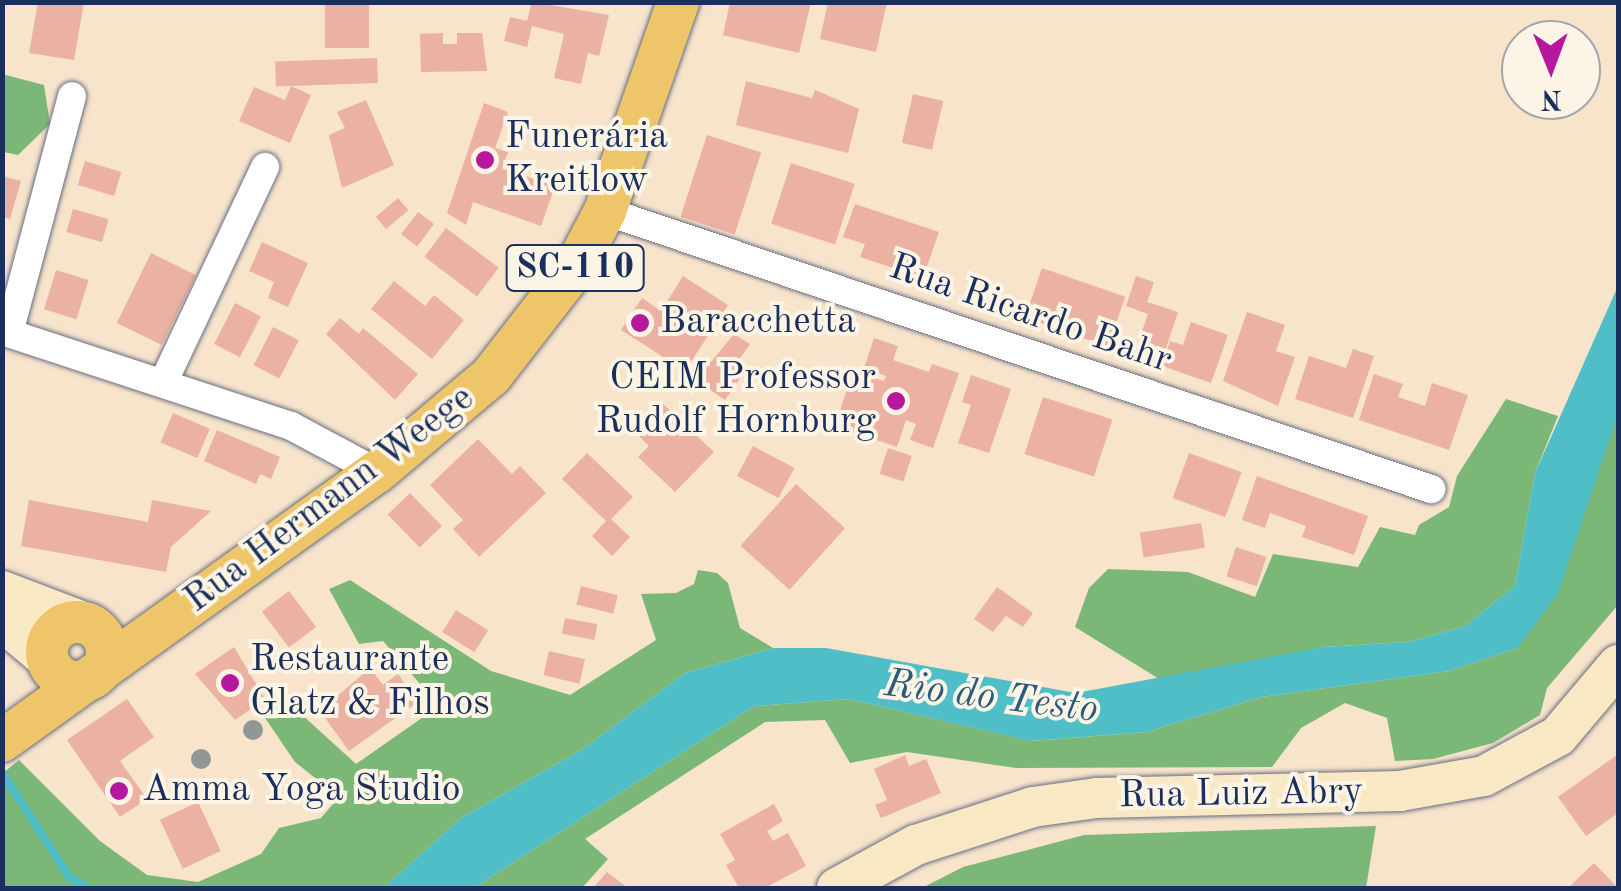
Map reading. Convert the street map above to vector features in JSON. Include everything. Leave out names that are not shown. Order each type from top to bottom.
[{"type":"main road","name":"Rua Hermann Weege","points":[[11,734],[377,472],[491,376],[574,268],[605,211],[678,2]]},
{"type":"main road","name":"Rua Hermann Weege","points":[[88,624],[165,624]]},
{"type":"main road","points":[[88,624],[108,652],[92,678],[64,680],[46,658],[55,630],[88,624]]},
{"type":"main road","name":"Rua Hermann Weege","points":[[11,734],[46,658]]},
{"type":"street","points":[[72,96],[6,332],[291,426],[377,472]]},
{"type":"street","points":[[163,382],[265,167]]},
{"type":"street","name":"Rua Ricardo Bahr","points":[[605,211],[1431,489]]},
{"type":"street","points":[[2,592],[88,624]]},
{"type":"street","points":[[2,621],[46,658]]},
{"type":"street","name":"Rua Luiz Abry","points":[[837,888],[916,845],[1033,807],[1096,798],[1362,793],[1484,776],[1558,736],[1618,665]]},
{"type":"green space","points":[[2,74],[44,85],[50,124],[18,155],[3,152]]},
{"type":"green space","points":[[1506,399],[1558,416],[1535,473],[1515,586],[1465,626],[1409,642],[1323,647],[1164,682],[1075,627],[1089,588],[1108,569],[1188,572],[1255,597],[1273,554],[1358,567],[1380,527],[1415,535],[1419,525],[1449,507],[1457,476]]},
{"type":"green space","points":[[1618,414],[1618,605],[1547,688],[1540,715],[1493,743],[1433,759],[1395,761],[1387,718],[1345,703],[1301,728],[1272,767],[1016,768],[907,752],[850,763],[825,720],[765,722],[585,839],[608,859],[582,888],[474,888],[754,706],[849,699],[1032,741],[1147,732],[1261,697],[1449,671],[1517,648]]},
{"type":"green space","points":[[698,570],[717,573],[728,583],[740,628],[773,648],[685,673],[583,749],[461,818],[384,888],[3,888],[3,773],[19,760],[100,841],[147,875],[198,882],[261,854],[279,828],[321,818],[339,797],[295,762],[263,715],[288,702],[356,764],[439,706],[383,641],[359,644],[329,589],[350,580],[491,671],[570,695],[656,640],[641,594],[676,593],[694,584]]},
{"type":"green space","points":[[1376,826],[1366,888],[922,888],[963,867],[1084,835]]},
{"type":"water","name":"Rio do Testo","points":[[1618,286],[1618,414],[1558,594],[1517,648],[1449,671],[1261,697],[1147,732],[1031,741],[849,699],[754,706],[474,888],[384,888],[461,818],[583,749],[685,673],[773,648],[826,648],[1076,693],[1323,647],[1409,642],[1465,626],[1515,586],[1535,473]]},
{"type":"building","points":[[38,2],[84,2],[74,60],[29,53]]},
{"type":"building","points":[[325,2],[369,2],[369,48],[325,48]]},
{"type":"building","points":[[532,2],[609,15],[599,56],[588,53],[581,84],[554,78],[564,34],[532,26],[527,47],[504,41],[510,17],[527,21]]},
{"type":"building","points":[[730,2],[811,2],[799,53],[723,35]]},
{"type":"building","points":[[828,2],[887,2],[876,52],[820,39]]},
{"type":"building","points":[[443,33],[443,44],[457,44],[457,33],[482,33],[487,71],[421,72],[420,34]]},
{"type":"building","points":[[377,58],[378,83],[276,87],[275,62]]},
{"type":"building","points":[[746,81],[812,98],[815,90],[859,109],[848,153],[736,125]]},
{"type":"building","points":[[291,86],[311,95],[290,143],[239,121],[254,87],[285,100]]},
{"type":"building","points":[[913,94],[943,101],[932,150],[902,143]]},
{"type":"building","points":[[366,100],[394,165],[342,188],[329,135],[345,128],[337,112]]},
{"type":"building","name":"Funerária Kreitlow","points":[[484,103],[508,112],[495,148],[508,152],[502,168],[555,186],[541,226],[473,202],[466,225],[447,213]]},
{"type":"building","points":[[707,135],[761,153],[735,234],[680,217]]},
{"type":"building","points":[[85,161],[121,172],[114,196],[78,185]]},
{"type":"building","points":[[791,163],[855,184],[835,245],[771,224]]},
{"type":"building","points":[[2,176],[21,181],[10,219],[2,217]]},
{"type":"building","points":[[398,198],[408,210],[386,229],[376,217]]},
{"type":"building","points":[[855,204],[939,232],[923,278],[860,257],[865,244],[843,237]]},
{"type":"building","points":[[73,209],[109,219],[102,242],[66,232]]},
{"type":"building","points":[[418,212],[434,224],[417,246],[401,234]]},
{"type":"building","points":[[446,228],[499,268],[477,296],[424,257]]},
{"type":"building","points":[[262,242],[308,263],[288,307],[268,298],[274,282],[249,271]]},
{"type":"building","points":[[151,253],[196,275],[162,345],[117,323]]},
{"type":"building","points":[[1042,268],[1125,297],[1108,347],[1025,318]]},
{"type":"building","points":[[56,270],[89,280],[77,319],[44,309]]},
{"type":"building","points":[[683,276],[728,305],[685,371],[621,330],[642,298],[661,311]]},
{"type":"building","points":[[1136,276],[1154,282],[1147,302],[1178,312],[1160,366],[1133,357],[1148,314],[1126,306]]},
{"type":"building","points":[[394,281],[425,306],[434,295],[464,320],[432,359],[371,309]]},
{"type":"building","points":[[235,303],[261,316],[240,357],[214,344]]},
{"type":"building","points":[[1247,312],[1285,325],[1276,351],[1295,357],[1278,406],[1223,381]]},
{"type":"building","points":[[340,318],[359,334],[363,328],[418,374],[395,400],[326,334]]},
{"type":"building","points":[[1191,322],[1228,335],[1211,383],[1162,366],[1170,341],[1183,345]]},
{"type":"building","points":[[273,327],[299,340],[279,378],[253,365]]},
{"type":"building","points":[[734,334],[750,344],[738,361],[748,367],[725,400],[696,380]]},
{"type":"building","name":"CEIM Professor Rudolf Hornburg","points":[[874,338],[898,346],[893,360],[929,372],[932,364],[959,373],[933,448],[910,440],[916,424],[906,420],[897,447],[835,426],[853,371],[884,381],[886,376],[864,368]]},
{"type":"building","points":[[1353,349],[1374,356],[1353,418],[1295,399],[1309,356],[1346,368]]},
{"type":"building","points":[[1374,374],[1403,384],[1398,397],[1425,406],[1432,383],[1468,395],[1449,450],[1359,420]]},
{"type":"building","points":[[971,375],[1011,389],[989,453],[958,443],[971,405],[962,402]]},
{"type":"building","points":[[1043,397],[1112,420],[1094,477],[1024,454]]},
{"type":"building","points":[[663,404],[714,452],[675,492],[638,457],[649,446],[635,432]]},
{"type":"building","points":[[173,413],[210,429],[197,458],[160,442]]},
{"type":"building","points":[[217,430],[280,457],[271,479],[260,474],[256,484],[204,461]]},
{"type":"building","points":[[478,439],[512,474],[520,466],[546,493],[479,557],[453,529],[463,520],[430,485]]},
{"type":"building","points":[[753,446],[794,468],[779,498],[737,476]]},
{"type":"building","points":[[888,448],[912,456],[903,481],[880,474]]},
{"type":"building","points":[[587,453],[633,497],[611,519],[630,537],[612,556],[592,536],[606,521],[562,479]]},
{"type":"building","points":[[1189,453],[1242,472],[1225,517],[1173,498]]},
{"type":"building","points":[[1257,476],[1368,516],[1354,555],[1302,537],[1306,526],[1270,513],[1265,528],[1242,520]]},
{"type":"building","points":[[796,484],[845,528],[790,590],[740,546]]},
{"type":"building","points":[[410,493],[442,526],[420,548],[388,515]]},
{"type":"building","points":[[29,500],[148,522],[152,500],[211,511],[171,547],[166,572],[21,546]]},
{"type":"building","points":[[1201,523],[1205,548],[1144,557],[1140,533]]},
{"type":"building","points":[[1236,547],[1266,557],[1257,586],[1226,576]]},
{"type":"building","points":[[581,586],[618,595],[613,614],[576,604]]},
{"type":"building","points":[[997,587],[1033,613],[1023,627],[1006,616],[993,632],[974,619]]},
{"type":"building","points":[[289,591],[316,627],[289,647],[262,611]]},
{"type":"building","points":[[456,610],[488,630],[474,652],[442,632]]},
{"type":"building","points":[[565,618],[597,624],[594,640],[562,634]]},
{"type":"building","name":"Restaurante Glatz & Filhos","points":[[234,647],[265,699],[235,720],[195,674]]},
{"type":"building","points":[[549,651],[585,659],[579,684],[543,675]]},
{"type":"building","points":[[370,668],[383,685],[398,674],[418,702],[349,751],[320,711]]},
{"type":"building","points":[[127,699],[154,737],[120,761],[147,799],[120,817],[67,740]]},
{"type":"building","points":[[905,755],[909,766],[926,759],[941,793],[881,818],[875,805],[887,800],[874,769]]},
{"type":"building","points":[[1617,755],[1618,813],[1586,836],[1558,797]]},
{"type":"building","points":[[198,802],[221,851],[183,869],[160,820]]},
{"type":"building","points":[[774,804],[783,821],[767,831],[773,841],[788,833],[806,866],[765,888],[739,888],[726,865],[735,860],[720,834]]},
{"type":"building","points":[[1594,863],[1618,888],[1568,888]]},
{"type":"building","points":[[607,872],[628,888],[593,888]]},
{"type":"waterway","points":[[2,772],[69,877],[88,888]]},
{"type":"place","name":"Funerária Kreitlow","points":[[485,160]]},
{"type":"place","name":"Baracchetta","points":[[640,323]]},
{"type":"place","name":"CEIM Professor Rudolf Hornburg","points":[[896,401]]},
{"type":"place","name":"Restaurante Glatz & Filhos","points":[[230,683]]},
{"type":"place","name":"Amma Yoga Studio","points":[[119,791]]}]
